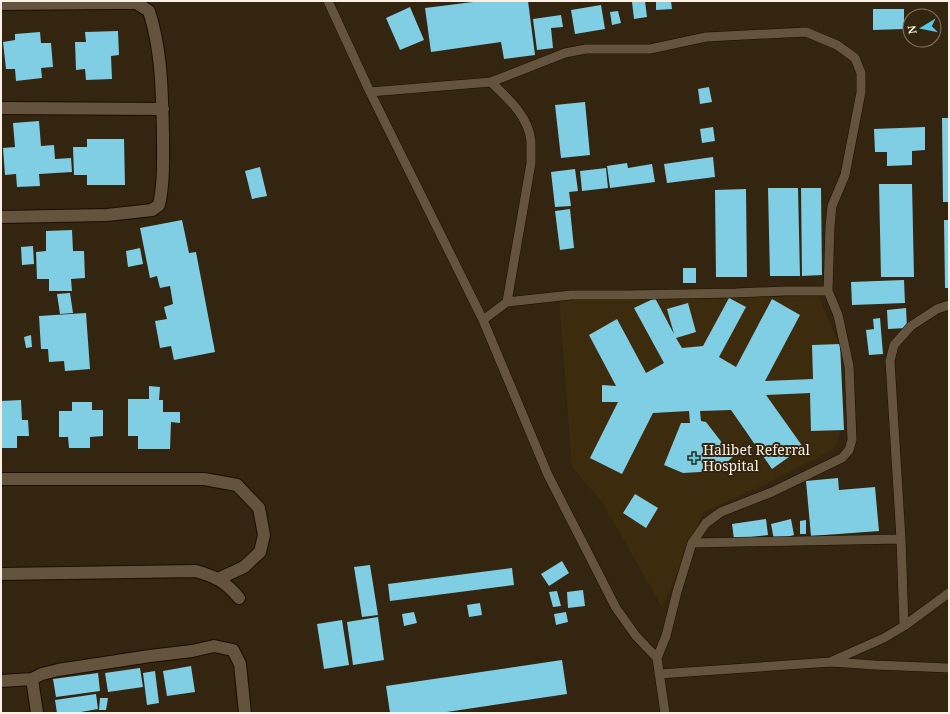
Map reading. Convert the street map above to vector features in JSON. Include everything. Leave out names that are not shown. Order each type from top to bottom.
[{"type":"street","points":[[1,4],[136,3],[149,11],[156,36],[162,85],[163,109],[162,190],[159,205],[152,210],[107,216],[1,217]]},
{"type":"street","points":[[1,108],[163,109]]},
{"type":"street","points":[[1,479],[204,479],[237,485],[259,508],[264,535],[260,552],[244,567],[218,579]]},
{"type":"street","points":[[1,574],[196,571],[218,579],[230,587],[239,598]]},
{"type":"street","points":[[1,681],[32,679],[42,674],[58,670],[192,651],[214,646],[233,650],[240,664],[245,713]]},
{"type":"street","points":[[32,679],[37,713]]},
{"type":"lane","points":[[328,1],[370,92],[483,320],[548,476],[616,608],[636,636],[657,658]]},
{"type":"lane","points":[[370,92],[491,82],[565,53],[586,49],[650,49],[706,37],[806,32],[837,45],[855,58],[862,73],[861,92],[845,175],[832,206],[828,291],[838,315],[849,366],[852,440],[849,450],[842,458],[772,492],[721,512],[706,523],[692,543],[677,592],[666,636],[657,658],[665,713]]},
{"type":"lane","points":[[491,82],[515,105],[525,121],[531,140],[531,163],[507,302]]},
{"type":"lane","points":[[483,320],[507,302],[571,295],[828,291]]},
{"type":"lane","points":[[904,626],[901,540],[890,360],[894,345],[911,326],[937,309],[949,305]]},
{"type":"lane","points":[[692,543],[901,540]]},
{"type":"lane","points":[[831,662],[884,638],[904,626],[949,593]]},
{"type":"lane","points":[[659,674],[831,662],[949,668]]},
{"type":"shaded area","name":"Halibet Referral Hospital","points":[[818,296],[838,341],[841,430],[834,449],[762,486],[704,512],[662,607],[602,502],[572,467],[559,299]]},
{"type":"building","points":[[481,1],[528,1],[535,55],[504,59],[501,42],[431,52],[425,8]]},
{"type":"building","points":[[645,1],[647,17],[634,19],[632,2]]},
{"type":"building","points":[[656,1],[671,1],[672,9],[656,10]]},
{"type":"building","points":[[601,5],[605,29],[575,34],[571,10]]},
{"type":"building","points":[[410,7],[424,40],[400,50],[386,18]]},
{"type":"building","points":[[873,9],[902,9],[902,29],[873,30]]},
{"type":"building","points":[[618,11],[621,23],[612,25],[610,12]]},
{"type":"building","points":[[561,15],[563,27],[551,28],[553,48],[537,50],[533,19]]},
{"type":"building","points":[[118,31],[119,55],[111,56],[112,79],[86,80],[85,69],[76,70],[75,42],[86,42],[85,32]]},
{"type":"building","points":[[40,32],[41,43],[51,43],[53,67],[41,68],[42,78],[16,81],[15,69],[6,69],[3,42],[15,40],[15,34]]},
{"type":"building","points":[[709,87],[712,102],[700,104],[698,89]]},
{"type":"building","points":[[585,102],[590,155],[561,158],[555,105]]},
{"type":"building","points":[[942,118],[949,118],[949,202],[943,202]]},
{"type":"building","points":[[39,121],[41,146],[54,145],[55,159],[71,158],[72,172],[39,174],[40,186],[17,187],[16,174],[5,175],[3,148],[15,147],[13,123]]},
{"type":"building","points":[[713,127],[715,141],[702,143],[700,129]]},
{"type":"building","points":[[925,127],[925,150],[912,151],[912,165],[887,166],[887,152],[875,152],[874,129]]},
{"type":"building","points":[[87,139],[124,139],[125,185],[87,185],[87,175],[74,175],[73,147],[87,147]]},
{"type":"building","points":[[713,157],[715,177],[667,183],[664,164]]},
{"type":"building","points":[[627,163],[628,168],[652,164],[655,182],[610,188],[607,166]]},
{"type":"building","points":[[260,167],[267,196],[252,199],[245,171]]},
{"type":"building","points":[[606,168],[608,188],[582,191],[580,171]]},
{"type":"building","points":[[575,169],[578,191],[569,192],[571,206],[555,207],[551,172]]},
{"type":"building","points":[[879,184],[912,184],[914,277],[881,277]]},
{"type":"building","points":[[768,188],[798,188],[800,276],[770,276]]},
{"type":"building","points":[[801,188],[821,188],[822,275],[802,276]]},
{"type":"building","points":[[746,189],[747,277],[716,277],[715,190]]},
{"type":"building","points":[[570,209],[574,248],[560,250],[555,211]]},
{"type":"building","points":[[182,220],[189,253],[196,252],[215,352],[174,360],[171,346],[160,348],[155,321],[167,319],[164,307],[173,304],[170,286],[160,288],[157,276],[150,278],[140,228]]},
{"type":"building","points":[[944,220],[949,220],[949,288],[945,288]]},
{"type":"building","points":[[72,230],[73,251],[84,251],[85,278],[71,279],[72,291],[49,291],[49,279],[37,279],[36,252],[46,251],[46,231]]},
{"type":"building","points":[[33,246],[34,264],[22,265],[21,247]]},
{"type":"building","points":[[140,248],[143,264],[128,267],[126,251]]},
{"type":"building","points":[[683,268],[696,268],[696,283],[683,283]]},
{"type":"building","points":[[904,280],[905,303],[852,305],[851,282]]},
{"type":"building","points":[[70,293],[73,313],[60,314],[57,294]]},
{"type":"building","name":"Halibet Referral Hospital","points":[[655,298],[674,334],[667,309],[688,303],[696,332],[676,338],[682,348],[703,346],[729,298],[746,307],[719,357],[736,367],[772,299],[800,315],[765,381],[813,379],[812,345],[840,344],[844,430],[811,431],[810,393],[766,395],[803,447],[772,469],[731,410],[700,411],[701,421],[706,422],[733,457],[716,471],[683,473],[664,465],[681,423],[690,423],[689,411],[653,413],[622,474],[590,458],[618,402],[602,402],[602,385],[616,386],[589,335],[617,319],[646,373],[664,363],[634,308]]},
{"type":"building","points":[[906,308],[907,328],[888,329],[887,310]]},
{"type":"building","points":[[86,313],[90,369],[65,371],[64,361],[49,362],[48,349],[41,349],[39,316]]},
{"type":"building","points":[[880,318],[883,354],[869,355],[866,330],[874,329],[873,319]]},
{"type":"building","points":[[31,335],[32,347],[26,348],[24,337]]},
{"type":"building","points":[[149,386],[160,387],[159,400],[163,400],[163,412],[180,412],[180,423],[171,422],[170,449],[138,449],[138,436],[128,436],[128,399],[149,399]]},
{"type":"building","points":[[21,400],[22,420],[28,420],[29,436],[17,436],[17,448],[1,448],[1,401]]},
{"type":"building","points":[[72,402],[92,402],[92,410],[103,410],[103,436],[90,437],[90,448],[69,448],[68,437],[59,437],[59,411],[72,411]]},
{"type":"building","points":[[838,478],[839,490],[875,487],[879,531],[811,536],[806,481]]},
{"type":"building","points":[[635,494],[658,508],[646,528],[623,513]]},
{"type":"building","points":[[766,519],[768,535],[734,539],[732,524]]},
{"type":"building","points":[[791,519],[794,535],[774,540],[771,524]]},
{"type":"building","points":[[806,520],[806,534],[800,534],[800,521]]},
{"type":"building","points":[[562,561],[569,573],[549,586],[541,574]]},
{"type":"building","points":[[370,565],[378,615],[362,617],[354,567]]},
{"type":"building","points":[[512,568],[514,585],[390,601],[388,584]]},
{"type":"building","points":[[583,590],[585,606],[568,608],[567,592]]},
{"type":"building","points":[[557,591],[561,606],[553,607],[549,592]]},
{"type":"building","points":[[480,603],[482,615],[469,617],[467,605]]},
{"type":"building","points":[[414,612],[417,623],[404,626],[402,614]]},
{"type":"building","points":[[566,612],[568,622],[556,625],[554,614]]},
{"type":"building","points":[[378,617],[384,660],[353,665],[347,622]]},
{"type":"building","points":[[342,620],[349,665],[324,669],[317,624]]},
{"type":"building","points":[[562,660],[567,694],[440,713],[390,713],[386,686]]},
{"type":"building","points":[[191,666],[195,692],[167,696],[163,671]]},
{"type":"building","points":[[140,668],[143,687],[108,692],[105,673]]},
{"type":"building","points":[[155,671],[159,703],[147,705],[143,673]]},
{"type":"building","points":[[98,673],[100,691],[56,697],[53,679]]},
{"type":"building","points":[[96,694],[98,709],[75,713],[57,713],[55,700]]},
{"type":"building","points":[[100,698],[108,698],[106,710],[99,710]]},
{"type":"place","name":"Halibet Referral Hospital","points":[[694,458]]}]
